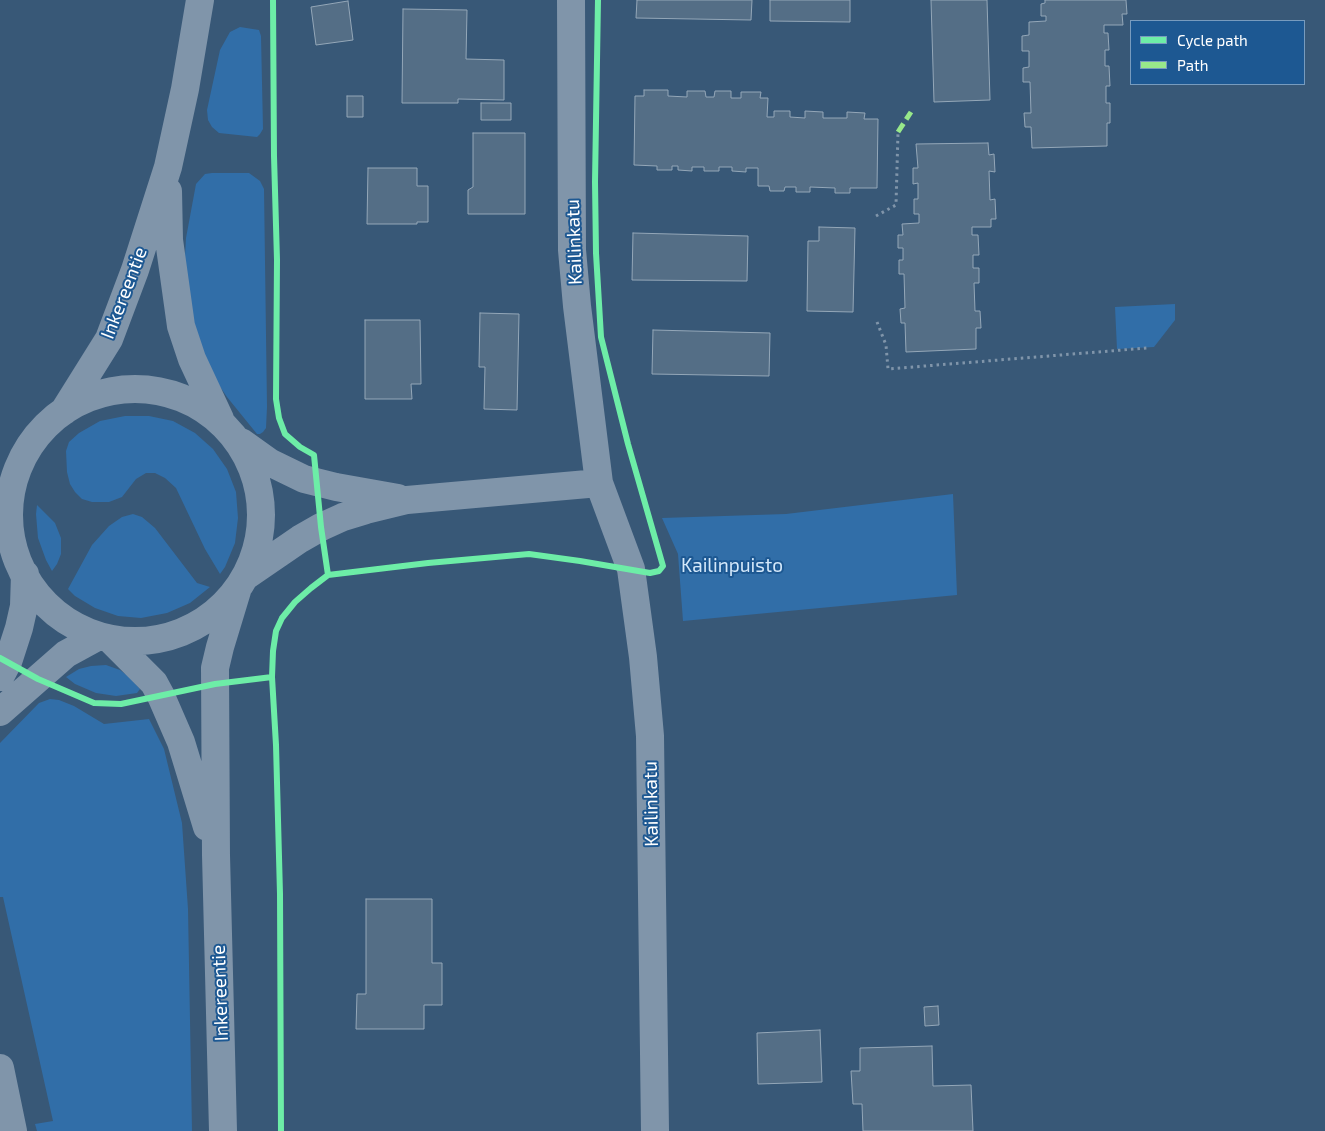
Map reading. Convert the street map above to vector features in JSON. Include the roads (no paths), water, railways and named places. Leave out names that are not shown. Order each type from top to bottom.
[{"type":"street","name":"Inkereentie","points":[[64,411],[109,339],[135,270],[168,167],[185,89],[200,0]]},
{"type":"street","name":"Kailinkatu","points":[[571,0],[572,250],[576,306],[599,483],[631,569],[643,656],[650,736],[655,1131]]},
{"type":"street","name":"Inkereentie","points":[[168,167],[169,240],[181,326],[192,359],[230,431],[250,461],[260,494],[261,528],[253,560],[242,583],[220,647],[215,668],[216,855],[223,1131]]},
{"type":"street","points":[[0,464],[64,411],[100,394],[135,388],[166,392],[196,404],[269,462],[304,479],[407,500]]},
{"type":"street","points":[[0,678],[8,662],[24,606],[14,561],[9,510],[14,482],[24,456],[42,431]]},
{"type":"street","points":[[14,561],[34,590],[58,615],[83,630],[104,637],[138,641],[167,637],[206,620],[242,583],[300,539],[343,517],[407,500],[599,483]]},
{"type":"street","name":"Inkereentie","points":[[104,637],[154,683],[162,696],[181,742],[216,855]]},
{"type":"street","points":[[0,712],[66,654],[104,637]]},
{"type":"street","points":[[0,1068],[13,1131]]},
{"type":"park label","name":"Kailinpuisto","points":[[732,566]]}]
